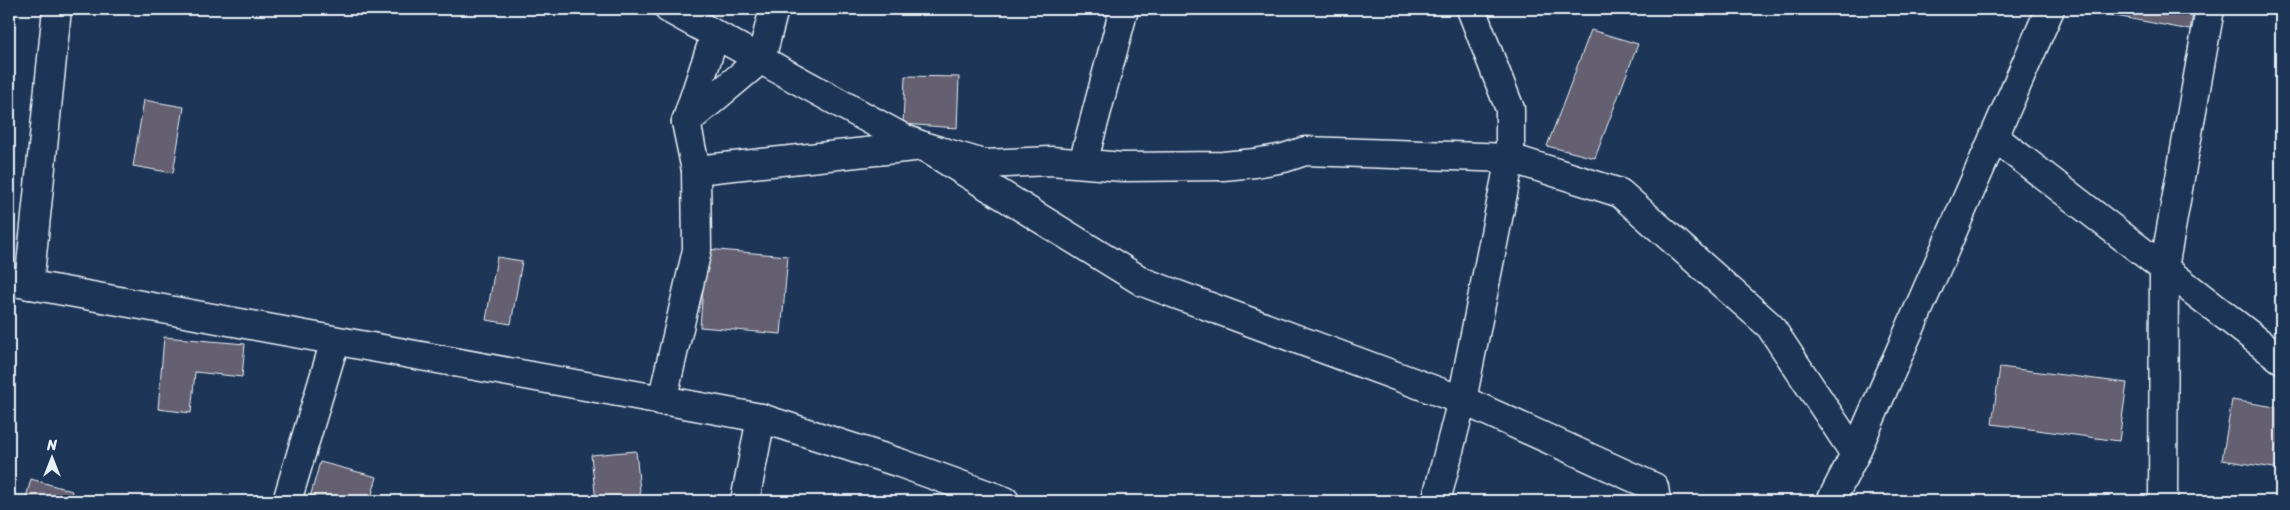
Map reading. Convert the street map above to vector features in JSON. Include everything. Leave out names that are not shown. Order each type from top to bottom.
[{"type":"street","points":[[57,9],[19,283],[760,418],[900,463],[1004,501]]},
{"type":"street","points":[[669,9],[905,139],[984,164],[1051,161],[1123,167],[1223,166],[1284,158],[1305,151],[1510,158],[1620,192],[1770,326],[1855,454]]},
{"type":"street","points":[[686,122],[760,60],[774,9]]},
{"type":"street","points":[[1083,163],[1124,9]]},
{"type":"street","points":[[1436,501],[1462,400],[1510,158],[1510,109],[1471,9]]},
{"type":"street","points":[[1831,501],[1855,454],[2050,9]]},
{"type":"street","points":[[2163,501],[2164,268],[2210,9]]},
{"type":"street","points":[[662,401],[697,250],[696,170],[686,122],[715,34]]},
{"type":"street","points":[[1994,137],[2281,359]]},
{"type":"street","points":[[696,170],[923,146],[1143,282],[1462,400],[1654,487],[1656,501]]},
{"type":"street","points":[[287,501],[336,341]]},
{"type":"street","points":[[745,501],[760,418]]},
{"type":"building","points":[[2078,9],[2194,9],[2190,30]]},
{"type":"building","points":[[1591,30],[1638,44],[1595,158],[1547,146]]},
{"type":"building","points":[[905,76],[959,77],[957,128],[903,124]]},
{"type":"building","points":[[144,100],[184,107],[173,173],[133,166]]},
{"type":"building","points":[[706,249],[788,256],[781,334],[700,327]]},
{"type":"building","points":[[497,257],[522,261],[511,324],[486,320]]},
{"type":"building","points":[[164,337],[245,344],[242,377],[195,372],[191,413],[158,409]]},
{"type":"building","points":[[2000,367],[2127,383],[2119,441],[1992,424]]},
{"type":"building","points":[[2232,400],[2281,408],[2281,469],[2222,460]]},
{"type":"building","points":[[636,451],[641,501],[596,501],[591,455]]},
{"type":"building","points":[[320,462],[377,477],[370,501],[309,501]]},
{"type":"building","points":[[31,479],[72,491],[69,501],[25,501]]}]
